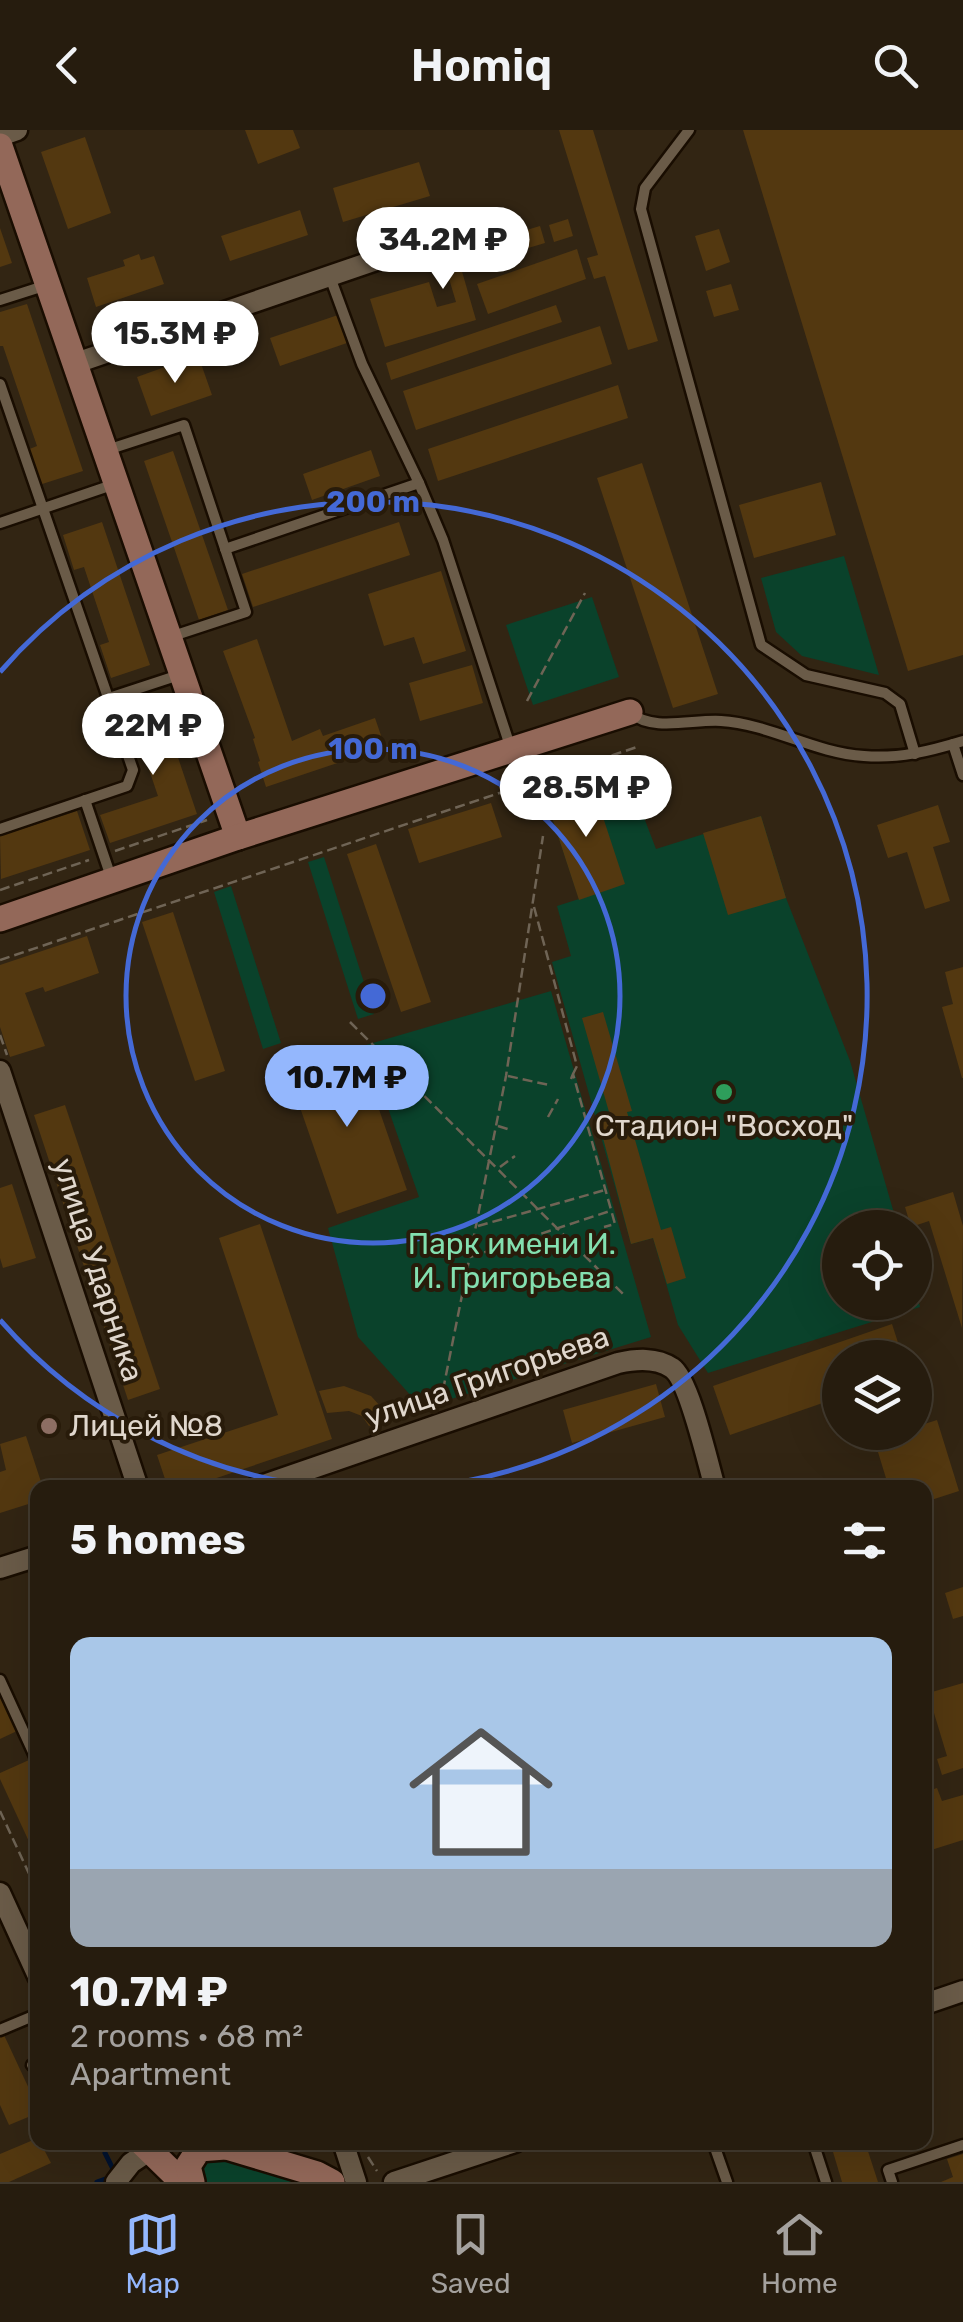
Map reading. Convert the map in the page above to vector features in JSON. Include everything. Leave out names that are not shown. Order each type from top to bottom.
[{"type":"street","points":[[0,136],[17,130]]},
{"type":"street","points":[[0,146],[238,838]]},
{"type":"street","points":[[76,362],[490,221]]},
{"type":"street","points":[[3,914],[630,712]]},
{"type":"street","name":"улица Ударника","points":[[0,1071],[135,1480]]},
{"type":"street","name":"улица Григорьева","points":[[278,1480],[618,1364],[653,1360],[673,1368],[682,1377],[714,1480]]},
{"type":"street","points":[[0,1568],[30,1559]]},
{"type":"street","points":[[0,1893],[30,1955]]},
{"type":"street","points":[[932,2002],[963,1991]]},
{"type":"street","points":[[116,2182],[142,2150]]},
{"type":"street","points":[[148,2150],[182,2182]]},
{"type":"street","points":[[192,2182],[188,2166],[198,2150]]},
{"type":"street","points":[[235,2150],[332,2182]]},
{"type":"street","points":[[346,2150],[356,2182]]},
{"type":"street","points":[[386,2176],[476,2150]]},
{"type":"lane","points":[[689,130],[645,188],[641,209],[761,646],[806,676],[886,693],[900,704],[915,754]]},
{"type":"lane","points":[[330,277],[362,364],[443,540],[512,750]]},
{"type":"lane","points":[[0,300],[49,284]]},
{"type":"lane","points":[[0,384],[134,770],[127,786],[0,828]]},
{"type":"lane","points":[[106,451],[184,425],[246,612],[170,637]]},
{"type":"lane","points":[[225,549],[419,482]]},
{"type":"lane","points":[[0,523],[118,484]]},
{"type":"lane","points":[[109,698],[182,674]]},
{"type":"lane","points":[[630,712],[638,719],[656,723],[718,720],[746,724],[807,745],[861,756],[915,754],[958,743],[963,775]]},
{"type":"lane","points":[[85,800],[112,880]]},
{"type":"lane","points":[[0,1680],[30,1745]]},
{"type":"lane","points":[[0,2030],[30,2017]]},
{"type":"lane","points":[[892,2182],[888,2170],[963,2145]]},
{"type":"lane","points":[[716,2150],[727,2182]]},
{"type":"lane","points":[[816,2150],[826,2182]]},
{"type":"path","points":[[526,701],[585,593]]},
{"type":"path","points":[[0,960],[637,746]]},
{"type":"path","points":[[436,1426],[506,1076],[544,836]]},
{"type":"path","points":[[533,905],[577,1066],[572,1076],[615,1224],[604,1227]]},
{"type":"path","points":[[350,1022],[624,1295]]},
{"type":"path","points":[[506,1076],[548,1085]]},
{"type":"path","points":[[548,1116],[558,1099]]},
{"type":"path","points":[[496,1126],[512,1130]]},
{"type":"path","points":[[498,1168],[516,1156]]},
{"type":"path","points":[[476,1226],[606,1190]]},
{"type":"path","points":[[470,1256],[612,1211]]},
{"type":"path","points":[[0,1810],[30,1876]]},
{"type":"path","points":[[366,2150],[386,2176]]},
{"type":"green space","points":[[844,556],[879,675],[802,656],[776,632],[761,578]]},
{"type":"green space","points":[[592,597],[619,677],[533,705],[506,625]]},
{"type":"green space","name":"Стадион \"Восход\"","points":[[627,773],[656,849],[761,816],[786,898],[850,1061],[893,1210],[822,1210],[822,1320],[878,1320],[708,1373],[678,1325],[653,1238],[631,1244],[552,962],[571,956],[557,906],[579,899],[546,799]]},
{"type":"green space","points":[[324,857],[374,1014],[358,1019],[308,862]]},
{"type":"green space","points":[[231,886],[281,1043],[263,1049],[214,892]]},
{"type":"green space","name":"Парк имени И. И. Григорьева","points":[[551,991],[651,1337],[422,1408],[358,1337],[328,1228],[419,1197],[366,1045]]},
{"type":"green space","points":[[211,2153],[307,2182],[206,2182],[200,2177],[201,2162]]},
{"type":"building","points":[[245,130],[293,130],[300,148],[258,164]]},
{"type":"building","points":[[559,130],[593,130],[658,341],[628,350],[605,276],[594,279],[587,258],[598,255]]},
{"type":"building","points":[[743,130],[963,130],[963,655],[908,671]]},
{"type":"building","points":[[85,137],[111,213],[68,229],[41,152]]},
{"type":"building","points":[[419,162],[430,196],[343,222],[333,188]]},
{"type":"building","points":[[300,210],[308,235],[230,261],[221,236]]},
{"type":"building","points":[[568,219],[573,236],[554,242],[549,225]]},
{"type":"building","points":[[540,226],[545,243],[461,268],[476,320],[385,347],[370,299],[429,282],[437,307],[456,302],[447,272],[440,275],[435,257]]},
{"type":"building","points":[[0,228],[12,263],[0,267]]},
{"type":"building","points":[[719,229],[730,262],[706,271],[695,236]]},
{"type":"building","points":[[577,249],[586,279],[488,314],[477,284]]},
{"type":"building","points":[[139,254],[141,260],[154,256],[164,284],[96,307],[87,278],[125,266],[123,260]]},
{"type":"building","points":[[731,284],[739,310],[714,317],[706,291]]},
{"type":"building","points":[[27,304],[83,471],[39,485],[27,450],[37,446],[0,346],[0,312]]},
{"type":"building","points":[[556,305],[562,322],[391,380],[386,363]]},
{"type":"building","points":[[338,315],[347,343],[280,366],[270,338]]},
{"type":"building","points":[[600,326],[612,364],[416,430],[403,391]]},
{"type":"building","points":[[198,355],[212,395],[151,416],[137,377]]},
{"type":"building","points":[[618,385],[628,418],[438,481],[428,449]]},
{"type":"building","points":[[371,450],[380,476],[312,500],[303,474]]},
{"type":"building","points":[[173,451],[228,610],[199,620],[144,461]]},
{"type":"building","points":[[642,463],[718,694],[673,708],[597,478]]},
{"type":"building","points":[[821,482],[836,535],[754,558],[739,505]]},
{"type":"building","points":[[102,522],[150,665],[111,678],[100,645],[109,642],[84,567],[74,570],[63,535]]},
{"type":"building","points":[[399,522],[410,555],[253,607],[242,574]]},
{"type":"building","points":[[441,571],[466,651],[423,664],[414,637],[384,646],[368,594]]},
{"type":"building","points":[[257,639],[292,741],[320,729],[323,736],[375,718],[385,747],[266,787],[255,738],[223,651]]},
{"type":"building","points":[[472,665],[483,703],[420,721],[409,683]]},
{"type":"building","points":[[157,695],[197,814],[110,843],[100,815],[158,796],[127,705]]},
{"type":"building","points":[[599,781],[607,806],[600,808],[625,884],[579,900],[546,799]]},
{"type":"building","points":[[491,803],[502,837],[419,863],[408,829]]},
{"type":"building","points":[[938,805],[950,842],[933,847],[950,901],[925,909],[907,852],[888,858],[877,825]]},
{"type":"building","points":[[77,811],[90,850],[1,879],[0,836]]},
{"type":"building","points":[[761,816],[786,898],[728,915],[703,833]]},
{"type":"building","points":[[376,844],[431,1002],[401,1012],[347,854]]},
{"type":"building","points":[[173,912],[225,1071],[195,1081],[142,922]]},
{"type":"building","points":[[87,936],[99,973],[45,992],[43,987],[25,993],[45,1046],[10,1057],[0,1027],[0,965]]},
{"type":"building","points":[[963,967],[962,1078],[942,1007],[953,1004],[945,972]]},
{"type":"building","points":[[603,1012],[661,1230],[671,1227],[686,1278],[667,1284],[653,1238],[631,1244],[599,1123],[611,1119],[582,1018]]},
{"type":"building","points":[[357,1046],[407,1190],[337,1214],[287,1070]]},
{"type":"building","points":[[65,1105],[160,1389],[128,1400],[34,1115]]},
{"type":"building","points":[[12,1184],[36,1258],[3,1268],[0,1188]]},
{"type":"building","points":[[953,1192],[963,1226],[962,1328],[932,1231],[932,1210],[905,1207]]},
{"type":"building","points":[[260,1224],[332,1439],[211,1480],[165,1480],[157,1455],[278,1415],[219,1238]]},
{"type":"building","points":[[892,1324],[897,1340],[846,1340]]},
{"type":"building","points":[[822,1348],[822,1403],[730,1435],[713,1386]]},
{"type":"building","points":[[656,1384],[665,1417],[572,1443],[563,1410]]},
{"type":"building","points":[[344,1386],[371,1396],[385,1418],[369,1426],[362,1416],[349,1411],[327,1413],[319,1391]]},
{"type":"building","points":[[937,1420],[959,1491],[932,1500],[932,1480],[887,1480],[877,1450],[932,1450],[932,1422]]},
{"type":"building","points":[[26,1436],[40,1480],[30,1480],[30,1504],[0,1513],[0,1472],[6,1470],[0,1444]]},
{"type":"building","points":[[963,1587],[963,1616],[953,1619],[945,1593]]},
{"type":"building","points":[[963,1683],[963,1768],[942,1775],[937,1759],[947,1756],[932,1714],[932,1692]]},
{"type":"building","points":[[0,1693],[17,1731],[0,1739]]},
{"type":"building","points":[[30,1762],[30,1844],[0,1779],[0,1773]]},
{"type":"building","points":[[937,1788],[942,1801],[963,1795],[963,1840],[932,1850],[932,1790]]},
{"type":"building","points":[[4,2035],[30,2091],[30,2116],[9,2125],[0,2105],[0,2037]]},
{"type":"building","points":[[30,2141],[30,2150],[44,2150],[51,2163],[9,2182],[0,2182],[0,2154]]},
{"type":"building","points":[[832,2150],[868,2150],[878,2182],[842,2182]]},
{"type":"building","points":[[963,2154],[963,2182],[941,2182],[953,2177],[947,2159]]},
{"type":"waterway","points":[[97,2182],[108,2178],[113,2169],[105,2153]]},
{"type":"place","name":"Стадион \"Восход\"","points":[[724,1092]]},
{"type":"place","name":"Лицей №8","points":[[49,1426]]}]
